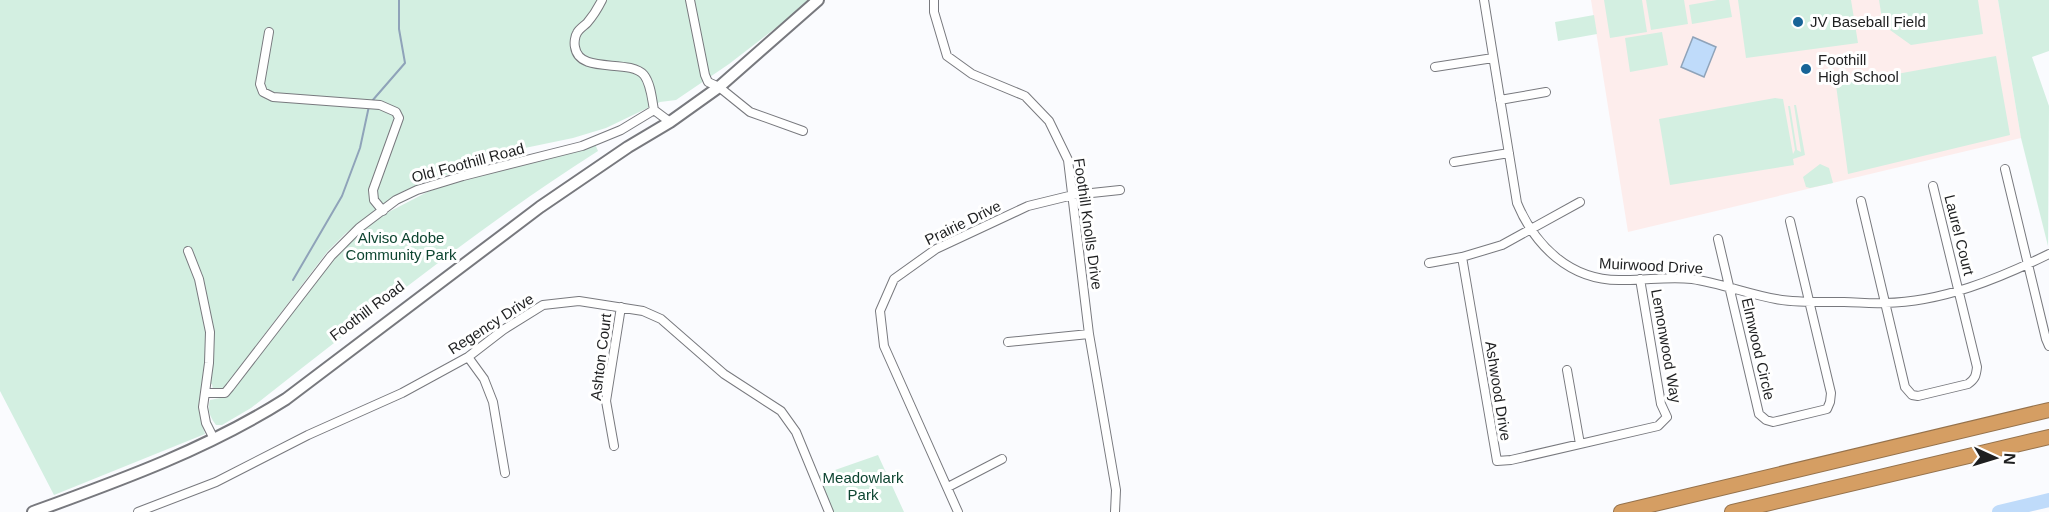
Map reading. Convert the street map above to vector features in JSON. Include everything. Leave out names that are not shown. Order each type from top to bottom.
[{"type":"highway","points":[[1621,512],[2049,410]]},
{"type":"highway","points":[[1732,512],[2049,437]]},
{"type":"main road","name":"Foothill Road","points":[[33,512],[182,455],[214,439],[299,382],[545,195],[596,161],[628,147],[670,122],[719,87],[818,0]]},
{"type":"street","points":[[602,0],[586,24],[577,32],[574,43],[576,52],[594,64],[634,68],[644,75],[650,89],[654,110],[670,122]]},
{"type":"street","points":[[690,0],[708,82],[719,87],[750,112],[803,131]]},
{"type":"street","name":"Foothill Knolls Drive","points":[[934,0],[934,12],[947,56],[972,74],[1025,96],[1049,121],[1068,160],[1089,334],[1116,490],[1114,512]]},
{"type":"street","name":"Muirwood Drive","points":[[1484,0],[1517,203],[1530,230],[1545,248],[1558,260],[1578,271],[1611,280],[1679,278],[1777,299],[1809,302],[1886,303],[1929,298],[1959,290],[2028,265],[2049,254]]},
{"type":"street","points":[[269,32],[260,84],[263,92],[273,97],[380,105],[396,112],[399,118],[373,190],[374,201],[383,211]]},
{"type":"street","points":[[1435,67],[1493,58]]},
{"type":"street","points":[[1500,100],[1546,92]]},
{"type":"street","name":"Old Foothill Road","points":[[205,393],[225,393],[331,256],[359,228],[396,200],[417,190],[463,176],[582,146],[621,130],[654,110]]},
{"type":"street","points":[[1454,162],[1509,153]]},
{"type":"street","points":[[2005,169],[2049,346]]},
{"type":"street","name":"Laurel Court","points":[[1886,303],[1905,387],[1912,395],[1918,396],[1968,384],[1974,380],[1977,368],[1933,186]]},
{"type":"street","name":"Prairie Drive","points":[[958,512],[884,346],[880,311],[894,279],[936,249],[1028,206],[1073,195],[1120,190]]},
{"type":"street","points":[[1861,201],[1886,303]]},
{"type":"street","points":[[1429,263],[1462,257],[1502,245],[1580,202]]},
{"type":"street","points":[[1790,221],[1809,302]]},
{"type":"street","points":[[1718,239],[1730,288]]},
{"type":"street","points":[[188,251],[199,279],[210,332],[209,363],[203,407],[204,417],[214,439]]},
{"type":"street","name":"Ashwood Drive","points":[[1462,257],[1497,461],[1511,460],[1658,426],[1667,417]]},
{"type":"street","name":"Lemonwood Way","points":[[1640,279],[1661,404],[1667,417]]},
{"type":"street","name":"Elmwood Circle","points":[[1730,288],[1759,414],[1773,422],[1827,409],[1830,402],[1831,393],[1809,302]]},
{"type":"street","name":"Regency Drive","points":[[138,512],[216,482],[308,435],[402,393],[468,357],[503,330],[543,305],[579,301],[643,311],[661,319],[724,374],[781,411],[796,432],[829,512]]},
{"type":"street","name":"Ashton Court","points":[[614,446],[606,401],[621,307]]},
{"type":"street","points":[[1008,342],[1089,334]]},
{"type":"street","points":[[468,357],[484,379],[493,402],[505,473]]},
{"type":"street","points":[[1567,370],[1580,444]]},
{"type":"street","points":[[948,487],[1002,459]]},
{"type":"shaded area","name":"Foothill High School","points":[[1591,0],[1998,0],[2021,138],[1628,232]]},
{"type":"green space","points":[[0,0],[812,0],[729,64],[676,100],[660,102],[606,128],[573,138],[520,149],[425,181],[370,215],[346,233],[327,252],[223,389],[213,390],[212,384],[202,383],[199,412],[205,434],[54,495],[0,391]]},
{"type":"green space","points":[[1604,0],[1642,0],[1647,32],[1610,38]]},
{"type":"green space","points":[[1646,0],[1684,0],[1688,24],[1651,30]]},
{"type":"green space","points":[[1729,0],[1732,17],[1692,24],[1689,5]]},
{"type":"green space","name":"JV Baseball Field","points":[[1738,0],[1851,0],[1858,43],[1746,58]]},
{"type":"green space","points":[[1879,0],[1978,0],[1983,34],[1911,45],[1883,25]]},
{"type":"green space","points":[[1998,0],[2049,0],[2049,51],[2032,57],[2049,106],[2048,246],[2021,138]]},
{"type":"green space","points":[[1594,15],[1597,34],[1558,41],[1555,22]]},
{"type":"green space","points":[[1662,32],[1668,65],[1630,72],[1625,38]]},
{"type":"green space","points":[[1996,56],[2010,135],[1848,174],[1836,85]]},
{"type":"green space","points":[[1775,98],[1783,99],[1793,154],[1795,150],[1788,106],[1790,106],[1797,150],[1801,152],[1794,105],[1796,105],[1805,155],[1793,159],[1794,165],[1670,185],[1659,119]]},
{"type":"green space","name":"Alviso Adobe Community Park","points":[[595,144],[598,151],[465,243],[251,408],[222,425],[216,425],[210,413],[210,400],[220,398],[231,391],[334,259],[381,216],[433,189]]},
{"type":"green space","points":[[1820,164],[1829,168],[1833,183],[1806,187],[1803,177]]},
{"type":"green space","name":"Meadowlark Park","points":[[878,455],[904,512],[829,512],[815,477]]},
{"type":"water","points":[[1693,37],[1716,47],[1704,77],[1681,67]]},
{"type":"waterway","points":[[372,101],[405,63],[399,29],[399,0]]},
{"type":"waterway","points":[[293,280],[342,196],[360,148],[369,106]]},
{"type":"waterway","points":[[1999,512],[2049,500]]},
{"type":"place","name":"JV Baseball Field","points":[[1798,22]]},
{"type":"place","name":"Foothill High School","points":[[1806,69]]}]
